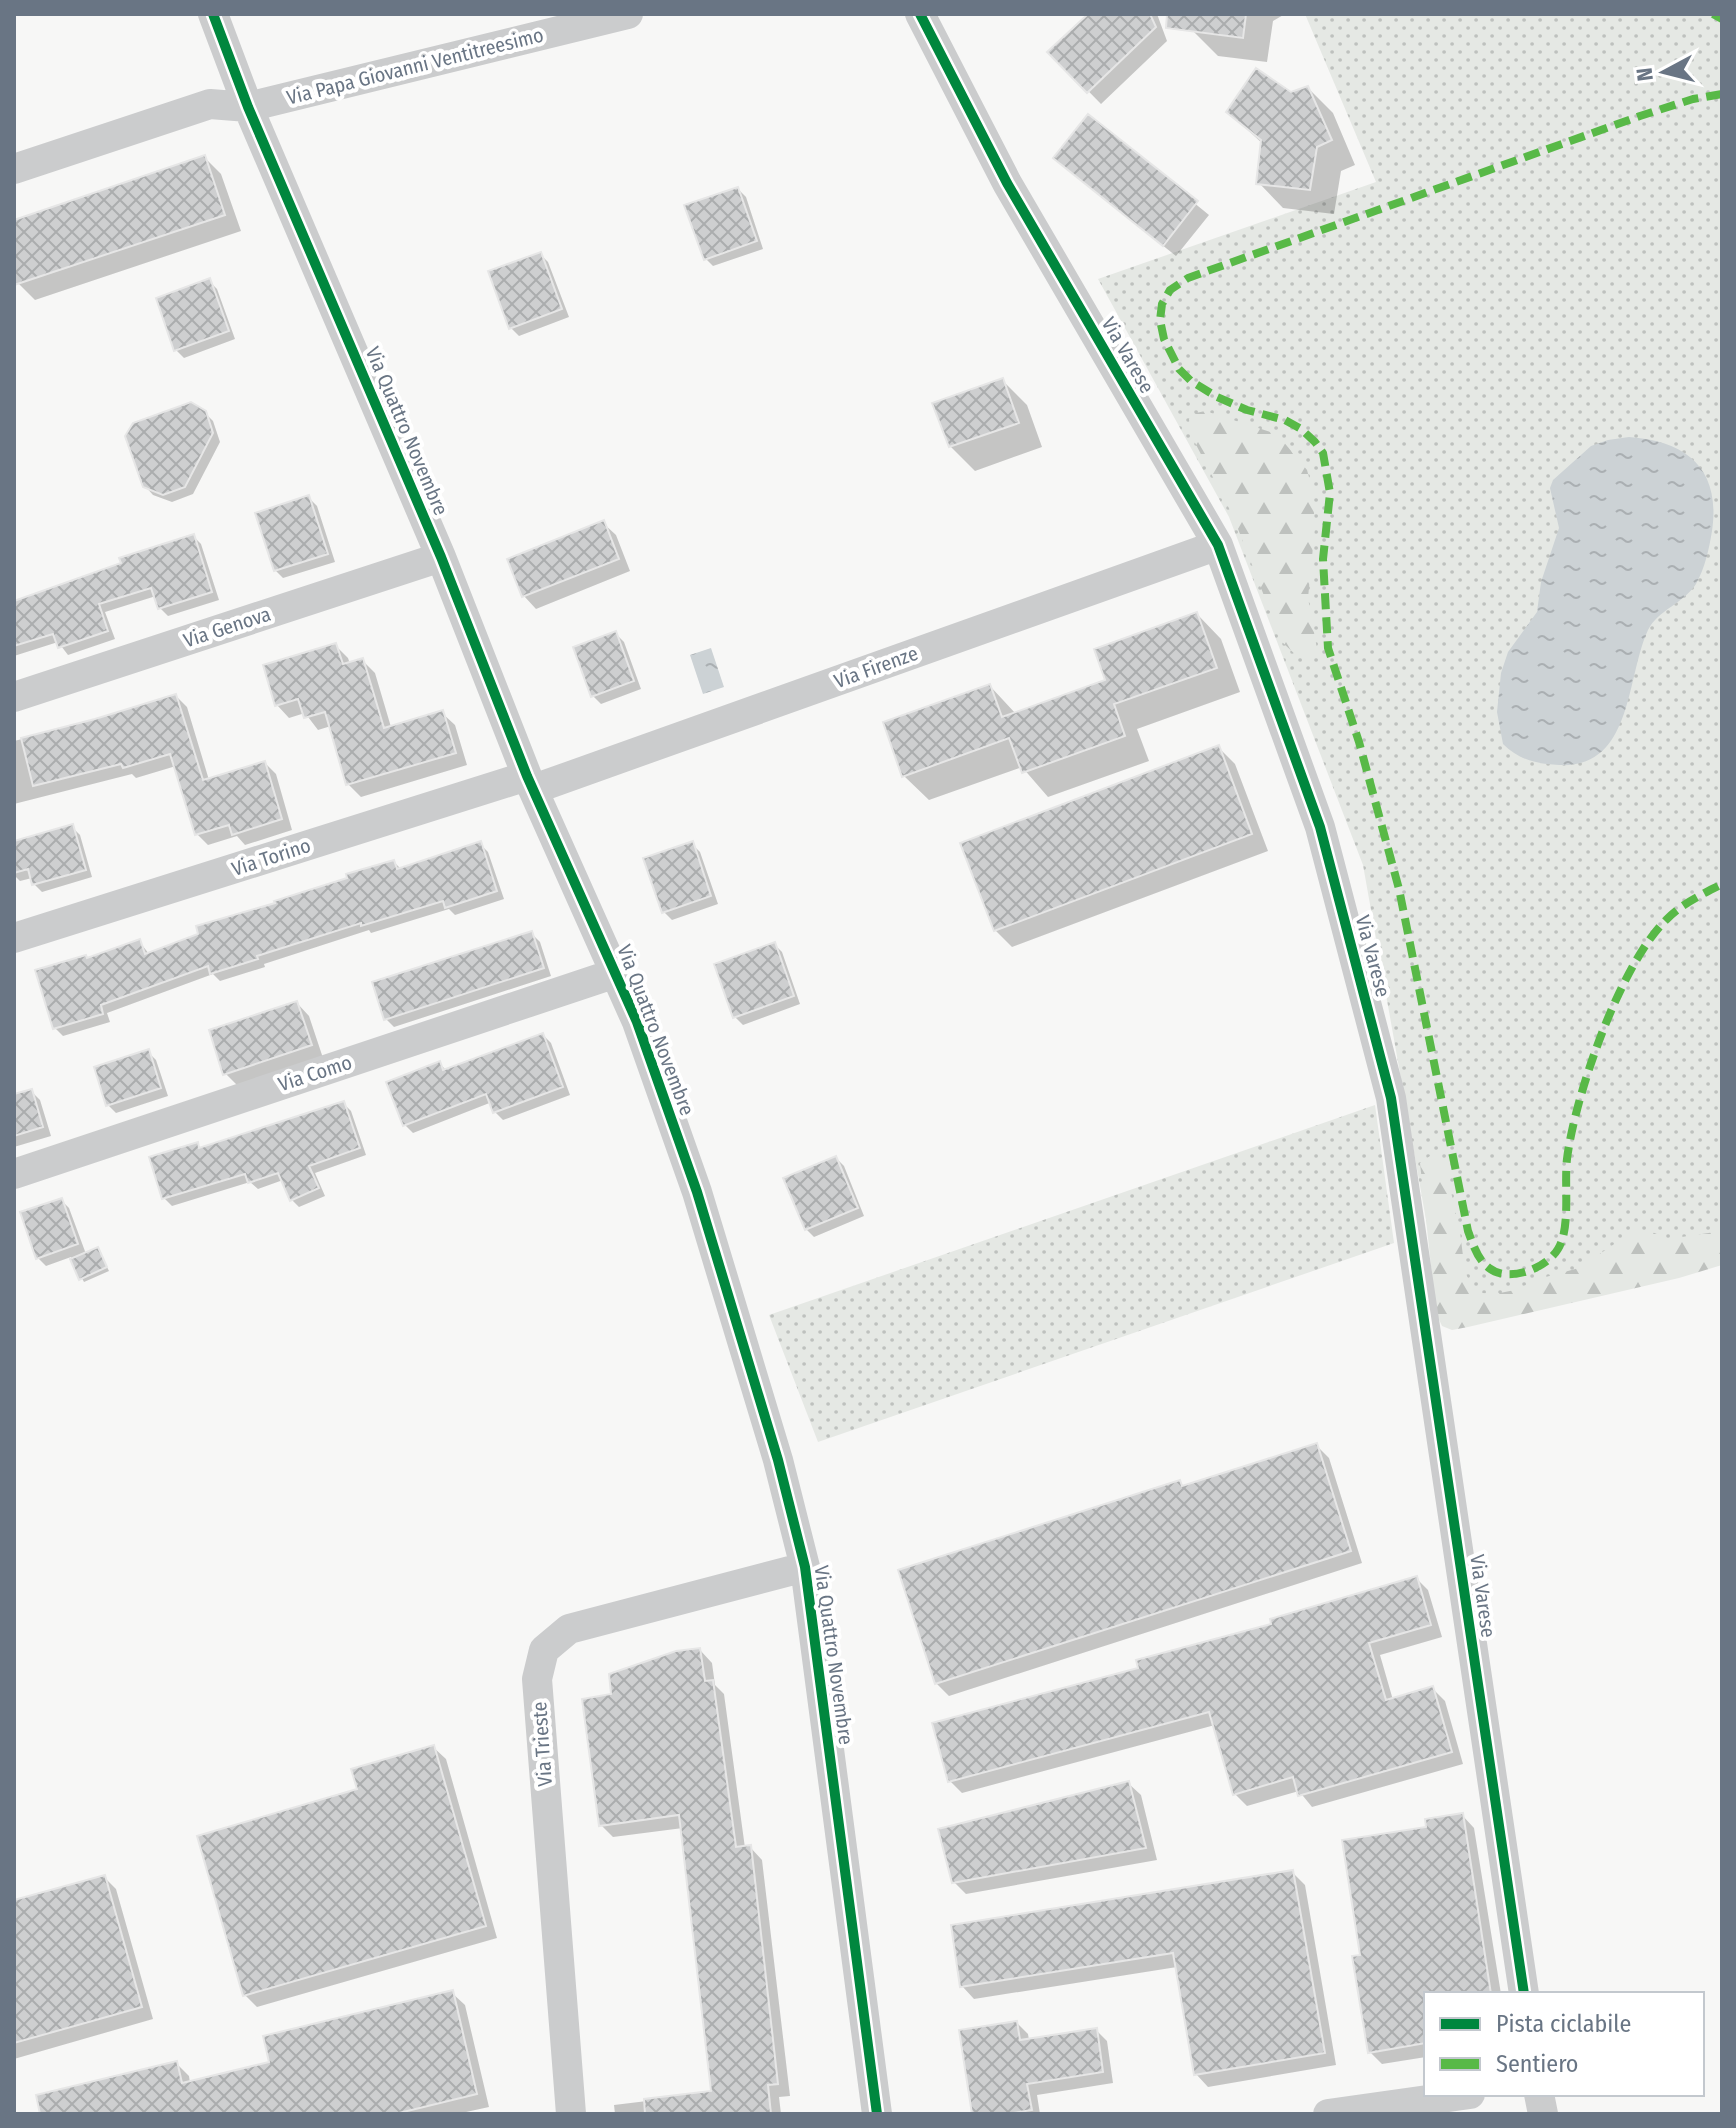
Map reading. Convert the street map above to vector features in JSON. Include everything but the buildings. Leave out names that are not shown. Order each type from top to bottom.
[{"type":"street","name":"Via Quattro Novembre","points":[[213,14],[248,107],[441,557],[531,782],[616,973],[663,1090],[697,1192],[774,1445],[805,1567],[877,2114]]},
{"type":"street","name":"Via Papa Giovanni Ventitreesimo","points":[[14,169],[210,104],[248,107],[628,14]]},
{"type":"street","name":"Via Varese","points":[[920,14],[1007,183],[1218,545],[1320,827],[1391,1098],[1524,1992]]},
{"type":"street","name":"Via Firenze","points":[[531,782],[1218,545]]},
{"type":"street","name":"Via Genova","points":[[14,697],[441,557]]},
{"type":"street","name":"Via Torino","points":[[14,938],[531,782]]},
{"type":"street","name":"Via Como","points":[[14,1174],[616,973]]},
{"type":"street","name":"Via Trieste","points":[[571,2114],[537,1679],[544,1650],[569,1629],[805,1567]]},
{"type":"street","points":[[1328,2114],[1456,2096]]},
{"type":"green space","points":[[1305,14],[1722,14],[1722,1254],[1444,1321],[1363,865],[1229,517],[1098,279],[1376,182]]},
{"type":"green space","points":[[1205,411],[1277,434],[1307,470],[1312,488],[1315,526],[1308,598],[1317,649],[1313,656],[1298,657],[1282,642],[1233,516],[1191,435],[1189,419]]},
{"type":"green space","points":[[1375,1105],[1394,1243],[818,1442],[769,1315]]},
{"type":"green space","points":[[1430,1156],[1440,1158],[1445,1165],[1460,1232],[1465,1272],[1472,1286],[1482,1293],[1515,1290],[1542,1278],[1579,1268],[1632,1232],[1650,1231],[1668,1239],[1722,1231],[1722,1265],[1679,1278],[1452,1330],[1442,1326],[1436,1313],[1420,1163]]},
{"type":"water","points":[[1629,437],[1650,440],[1684,452],[1705,476],[1711,491],[1713,510],[1712,531],[1704,565],[1691,591],[1658,617],[1648,630],[1623,717],[1614,736],[1601,752],[1583,762],[1559,765],[1529,760],[1503,744],[1497,712],[1501,673],[1508,652],[1537,612],[1541,582],[1559,528],[1550,488],[1553,480],[1591,446]]},
{"type":"water","points":[[711,648],[724,687],[703,694],[690,655]]},
{"type":"marked path","points":[[1713,14],[1722,19]]},
{"type":"marked path","points":[[1722,94],[1693,99],[1640,116],[1188,278],[1170,290],[1162,304],[1160,320],[1164,339],[1179,369],[1191,381],[1247,410],[1285,420],[1301,429],[1323,453],[1330,493],[1323,559],[1328,648],[1359,742],[1399,889],[1468,1231],[1478,1256],[1489,1268],[1506,1274],[1526,1272],[1545,1263],[1558,1249],[1564,1230],[1567,1159],[1572,1132],[1602,1032],[1632,967],[1666,920],[1685,904],[1722,884]]},
{"type":"cycle path","points":[[213,14],[248,107],[441,557],[527,776],[637,1022],[697,1192],[778,1460],[805,1567],[877,2114]]},
{"type":"cycle path","points":[[920,14],[1007,183],[1218,545],[1320,827],[1391,1098],[1524,1992]]}]
